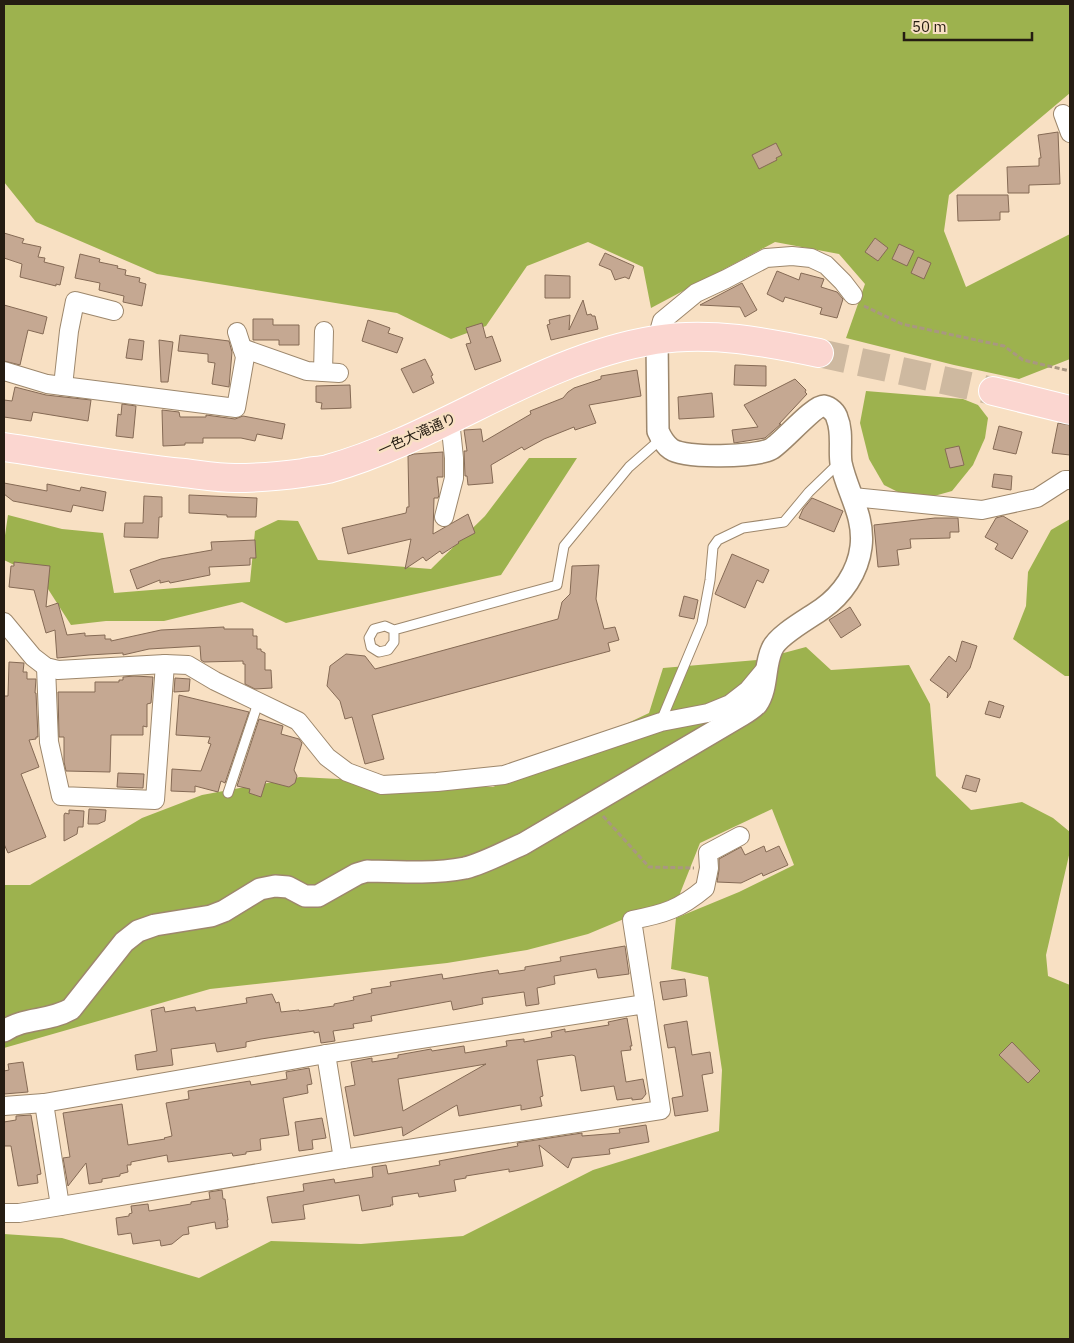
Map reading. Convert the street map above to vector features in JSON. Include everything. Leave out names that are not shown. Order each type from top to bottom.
[{"type":"main road","name":"一色大滝通り","points":[[4,447],[167,471],[234,478],[282,476],[326,469],[385,450],[538,377],[585,357],[622,346],[658,339],[704,337],[763,341],[819,353]]},
{"type":"main road","points":[[993,391],[1070,410]]},
{"type":"street","points":[[1063,114],[1070,133]]},
{"type":"street","points":[[4,1031],[21,1022],[60,1015],[71,1009],[124,942],[138,931],[156,925],[211,916],[224,911],[260,889],[275,886],[288,887],[305,896],[318,896],[357,874],[367,871],[434,872],[466,867],[490,859],[523,844],[590,803],[742,716],[756,705],[762,694],[772,649],[779,640],[828,605],[844,588],[855,570],[861,547],[861,523],[841,462],[837,416],[824,406],[816,409],[783,440],[770,449],[754,454],[692,455],[672,450],[661,440],[658,431],[658,339],[662,321],[696,293],[726,280],[766,258],[792,256],[811,258],[826,265],[843,282],[852,295]]},
{"type":"street","points":[[63,386],[69,331],[75,301],[114,311]]},
{"type":"street","points":[[4,372],[47,384],[236,408],[245,357],[240,340],[307,371],[331,372],[324,331]]},
{"type":"street","points":[[444,517],[454,478],[450,420]]},
{"type":"street","points":[[853,497],[982,510],[1037,498],[1065,480],[1070,480]]},
{"type":"street","points":[[4,622],[33,657],[46,667],[58,670],[165,664],[188,665],[258,703],[298,721],[327,757],[347,772],[382,785],[437,782],[504,775],[661,722],[708,713],[730,704],[748,690],[768,666]]},
{"type":"street","points":[[46,667],[49,742],[61,796],[155,800],[165,664]]},
{"type":"street","points":[[4,1213],[19,1213],[343,1158],[661,1110],[632,920],[657,915],[687,903],[705,888],[709,868],[708,854],[740,836]]},
{"type":"street","points":[[4,1106],[44,1103],[326,1054],[645,1004]]},
{"type":"street","points":[[326,1054],[343,1158]]},
{"type":"street","points":[[44,1103],[60,1206]]},
{"type":"lane","points":[[394,630],[556,585],[564,546],[628,467],[661,440]]},
{"type":"lane","points":[[661,722],[702,624],[710,580],[712,547],[718,540],[743,528],[784,522],[809,492],[841,462]]},
{"type":"lane","points":[[228,792],[258,703]]},
{"type":"path","points":[[852,295],[865,307],[902,324],[1004,346],[1023,360],[1070,371]]},
{"type":"path","points":[[590,803],[649,867],[709,868]]},
{"type":"green space","points":[[1070,4],[1070,93],[949,195],[944,231],[966,287],[1070,234],[1070,359],[1019,379],[846,338],[865,284],[839,254],[775,242],[651,308],[643,267],[588,242],[527,266],[486,326],[451,339],[397,313],[157,274],[36,222],[4,182],[4,5]]},
{"type":"green space","points":[[866,391],[963,399],[978,405],[988,418],[985,438],[973,465],[952,491],[920,500],[884,485],[869,459],[860,423]]},
{"type":"green space","points":[[529,458],[577,458],[501,575],[286,623],[242,602],[164,621],[106,621],[71,625],[41,578],[4,560],[4,542],[8,515],[62,529],[103,533],[114,593],[250,582],[255,531],[278,520],[298,521],[318,560],[431,569],[485,516]]},
{"type":"green space","points":[[1070,519],[1070,676],[1065,676],[1013,639],[1026,606],[1028,572],[1051,530]]},
{"type":"green space","points":[[806,647],[831,670],[909,665],[930,704],[936,776],[971,810],[1022,802],[1053,818],[1070,832],[1070,851],[1046,955],[1048,976],[1070,985],[1070,1339],[4,1339],[4,1234],[62,1238],[199,1278],[271,1241],[361,1244],[463,1236],[593,1170],[719,1131],[722,1070],[708,977],[671,969],[676,918],[739,892],[794,865],[772,809],[700,843],[679,896],[588,934],[527,950],[447,963],[210,989],[4,1048],[4,885],[30,885],[142,818],[202,795],[300,777],[493,787],[649,713],[663,668],[757,660]]},
{"type":"building","points":[[1058,132],[1060,184],[1029,185],[1029,193],[1008,193],[1007,167],[1039,166],[1039,158],[1041,158],[1038,135]]},
{"type":"building","points":[[776,143],[782,155],[776,158],[777,160],[759,169],[752,155]]},
{"type":"building","points":[[957,195],[1008,195],[1009,212],[1000,212],[1000,220],[958,221]]},
{"type":"building","points":[[4,233],[24,239],[22,243],[41,247],[38,257],[45,258],[44,262],[64,267],[60,285],[56,284],[56,286],[20,277],[22,264],[4,258]]},
{"type":"building","points":[[875,238],[888,248],[878,261],[865,252]]},
{"type":"building","points":[[899,244],[914,251],[907,266],[892,259]]},
{"type":"building","points":[[605,253],[634,266],[629,279],[625,277],[615,280],[611,270],[599,265]]},
{"type":"building","points":[[80,254],[100,259],[99,262],[118,266],[117,268],[126,270],[125,275],[140,278],[139,282],[146,284],[142,306],[123,302],[124,296],[99,290],[100,283],[75,278]]},
{"type":"building","points":[[918,257],[931,263],[924,279],[911,273]]},
{"type":"building","points":[[777,271],[799,280],[801,273],[824,279],[821,287],[837,292],[843,299],[837,318],[820,314],[822,308],[785,297],[783,302],[767,294]]},
{"type":"building","points":[[545,275],[570,276],[570,298],[545,298]]},
{"type":"building","points":[[742,283],[757,310],[745,317],[740,307],[700,305]]},
{"type":"building","points":[[583,300],[587,315],[595,316],[598,329],[551,340],[547,325],[550,324],[549,320],[570,315],[569,330]]},
{"type":"building","points":[[4,305],[47,317],[43,334],[28,330],[20,365],[4,361]]},
{"type":"building","points":[[253,319],[273,319],[273,325],[299,325],[299,345],[279,345],[279,340],[253,340]]},
{"type":"building","points":[[368,320],[390,328],[388,333],[403,338],[397,353],[362,341]]},
{"type":"building","points":[[482,323],[486,338],[492,336],[501,361],[475,370],[466,344],[471,343],[466,328]]},
{"type":"building","points":[[180,335],[229,341],[232,352],[229,387],[212,384],[215,363],[208,362],[208,354],[178,351]]},
{"type":"building","points":[[129,339],[144,341],[142,360],[126,358]]},
{"type":"building","points":[[159,340],[173,342],[168,382],[161,382]]},
{"type":"building","points":[[425,359],[433,375],[431,376],[434,383],[413,393],[401,369]]},
{"type":"building","points":[[735,365],[766,366],[766,386],[734,385]]},
{"type":"building","points":[[637,370],[641,396],[589,405],[596,423],[575,430],[574,427],[544,439],[524,450],[522,447],[491,465],[493,483],[468,485],[467,476],[465,476],[464,451],[467,451],[464,430],[481,429],[483,442],[531,414],[530,411],[563,398],[574,388],[601,379],[601,376]]},
{"type":"building","points":[[795,379],[806,390],[807,394],[779,424],[781,424],[765,438],[734,443],[732,430],[758,427],[744,405]]},
{"type":"building","points":[[350,385],[351,408],[321,409],[322,403],[316,402],[316,386]]},
{"type":"building","points":[[15,387],[46,395],[91,400],[88,421],[33,412],[31,421],[4,417],[4,400],[12,401]]},
{"type":"building","points":[[712,393],[714,417],[679,419],[678,397]]},
{"type":"building","points":[[122,404],[136,406],[133,438],[116,436],[118,414],[121,415]]},
{"type":"building","points":[[162,410],[179,412],[180,417],[206,417],[206,415],[235,419],[243,416],[285,424],[282,439],[257,434],[255,441],[241,438],[203,438],[203,443],[163,446]]},
{"type":"building","points":[[1058,423],[1070,425],[1070,455],[1052,453]]},
{"type":"building","points":[[999,426],[1022,432],[1016,454],[993,449]]},
{"type":"building","points":[[959,446],[964,465],[950,468],[945,449]]},
{"type":"building","points":[[443,452],[443,477],[437,477],[439,495],[438,498],[434,498],[433,534],[468,514],[475,533],[458,542],[442,554],[440,551],[426,561],[423,557],[405,569],[411,539],[348,554],[342,528],[406,513],[407,507],[409,507],[408,456]]},
{"type":"building","points":[[994,474],[1012,476],[1011,490],[992,487]]},
{"type":"building","points":[[4,483],[47,491],[47,484],[80,491],[81,487],[106,492],[103,511],[73,505],[71,512],[13,501],[4,494]]},
{"type":"building","points":[[189,495],[257,498],[256,517],[227,517],[227,515],[189,513]]},
{"type":"building","points":[[144,496],[162,497],[162,517],[159,517],[158,538],[124,537],[125,523],[143,523]]},
{"type":"building","points":[[812,498],[843,511],[834,532],[799,518],[803,509]]},
{"type":"building","points":[[1003,516],[1028,531],[1012,559],[995,549],[998,544],[985,537],[996,518]]},
{"type":"building","points":[[935,518],[958,518],[959,532],[950,532],[950,538],[910,539],[911,548],[897,550],[899,565],[878,567],[874,525]]},
{"type":"building","points":[[255,540],[256,558],[250,558],[250,565],[209,567],[210,575],[170,583],[169,581],[160,583],[160,580],[137,589],[130,570],[161,559],[212,550],[211,542]]},
{"type":"building","points":[[732,554],[769,570],[763,583],[757,580],[745,608],[715,594]]},
{"type":"building","points":[[14,562],[50,566],[46,607],[58,603],[67,635],[85,633],[85,636],[105,635],[105,639],[111,639],[111,641],[161,630],[224,627],[224,629],[253,629],[253,636],[257,636],[257,649],[261,649],[265,653],[265,670],[271,670],[272,688],[255,689],[245,684],[245,664],[243,664],[243,661],[204,662],[201,660],[200,646],[149,649],[123,655],[123,653],[57,658],[55,630],[46,633],[34,590],[9,587],[11,566],[14,566]]},
{"type":"building","points":[[599,565],[596,599],[604,629],[615,627],[619,640],[608,643],[610,651],[372,715],[384,759],[365,764],[352,717],[345,719],[340,701],[327,686],[330,666],[346,654],[365,656],[375,669],[558,619],[562,602],[570,594],[572,566]]},
{"type":"building","points":[[684,596],[698,600],[694,619],[679,616]]},
{"type":"building","points":[[850,607],[861,625],[841,638],[829,620]]},
{"type":"building","points":[[962,641],[977,646],[970,668],[947,698],[948,693],[930,680],[949,656],[956,662]]},
{"type":"building","points":[[9,662],[24,663],[23,672],[27,672],[27,679],[36,679],[38,737],[29,740],[39,767],[21,774],[46,837],[8,853],[4,844],[4,696],[8,696]]},
{"type":"building","points":[[123,677],[153,677],[151,703],[147,704],[147,727],[143,726],[143,735],[111,735],[110,772],[66,771],[64,737],[59,737],[58,692],[95,692],[95,682],[119,682],[119,680],[123,680]]},
{"type":"building","points":[[175,678],[190,679],[189,691],[174,692]]},
{"type":"building","points":[[179,695],[249,712],[225,783],[221,781],[218,792],[195,786],[195,792],[171,791],[172,769],[201,771],[211,744],[208,743],[210,737],[176,735]]},
{"type":"building","points":[[989,701],[1004,706],[1000,718],[985,714]]},
{"type":"building","points":[[259,719],[283,726],[281,734],[299,739],[302,743],[294,770],[297,776],[295,783],[289,787],[266,781],[261,797],[249,793],[250,789],[237,786]]},
{"type":"building","points":[[118,773],[144,774],[143,788],[117,787]]},
{"type":"building","points":[[966,775],[980,779],[976,792],[962,788]]},
{"type":"building","points":[[89,809],[106,810],[105,821],[98,824],[88,824]]},
{"type":"building","points":[[69,810],[84,811],[83,827],[78,827],[77,834],[64,841],[64,815],[65,813],[69,814]]},
{"type":"building","points":[[764,846],[766,852],[779,846],[788,865],[763,876],[762,873],[741,883],[717,882],[719,859],[741,847],[745,855]]},
{"type":"building","points":[[625,946],[629,974],[598,978],[596,969],[554,976],[555,984],[537,988],[539,1004],[526,1006],[524,992],[482,998],[483,1004],[453,1010],[451,1001],[371,1016],[372,1021],[353,1024],[354,1028],[333,1031],[335,1041],[321,1043],[319,1032],[314,1033],[314,1031],[246,1042],[246,1047],[217,1052],[215,1043],[171,1049],[173,1065],[137,1070],[135,1055],[157,1051],[151,1010],[164,1007],[165,1012],[195,1007],[196,1011],[247,1003],[246,998],[272,994],[276,1003],[279,1002],[281,1012],[299,1011],[334,1006],[334,1004],[354,1000],[353,997],[372,993],[371,989],[391,986],[390,982],[442,974],[443,979],[498,970],[499,974],[525,970],[525,967],[561,961],[560,957]]},
{"type":"building","points":[[685,979],[687,996],[663,1000],[660,982]]},
{"type":"building","points":[[627,1018],[632,1046],[630,1046],[631,1050],[621,1051],[626,1082],[643,1079],[646,1094],[642,1099],[617,1100],[614,1086],[581,1091],[575,1056],[572,1055],[537,1060],[543,1096],[540,1097],[542,1106],[521,1110],[521,1105],[459,1116],[457,1105],[403,1136],[402,1127],[354,1136],[345,1087],[355,1085],[351,1062],[372,1058],[372,1062],[398,1058],[398,1055],[431,1049],[432,1051],[464,1046],[465,1053],[507,1046],[506,1041],[524,1039],[524,1042],[552,1037],[551,1032],[565,1029],[565,1032],[609,1025],[608,1022]],"holes":[[[486,1064],[403,1111],[398,1079]]]},
{"type":"building","points":[[687,1021],[692,1055],[710,1052],[713,1073],[702,1075],[708,1111],[675,1116],[672,1098],[683,1096],[675,1047],[668,1048],[664,1025]]},
{"type":"building","points":[[1012,1042],[1040,1071],[1028,1083],[999,1055]]},
{"type":"building","points":[[23,1062],[28,1092],[4,1094],[4,1071],[9,1070],[8,1064]]},
{"type":"building","points":[[309,1068],[312,1084],[307,1085],[308,1093],[283,1098],[289,1135],[260,1139],[261,1150],[233,1156],[232,1153],[168,1162],[167,1155],[131,1162],[131,1165],[127,1165],[128,1172],[120,1174],[120,1176],[102,1179],[102,1182],[89,1184],[86,1163],[68,1186],[63,1158],[70,1157],[63,1113],[122,1104],[128,1145],[165,1139],[172,1136],[166,1103],[189,1099],[188,1091],[250,1081],[251,1085],[287,1079],[286,1072]]},
{"type":"building","points":[[31,1115],[41,1174],[37,1175],[38,1183],[18,1186],[11,1146],[4,1146],[4,1122],[16,1120],[16,1116]]},
{"type":"building","points":[[322,1118],[326,1138],[312,1140],[313,1149],[299,1151],[295,1122]]},
{"type":"building","points":[[646,1125],[649,1142],[609,1149],[610,1154],[572,1158],[568,1168],[539,1145],[543,1166],[509,1172],[509,1169],[466,1176],[466,1178],[454,1180],[456,1191],[419,1197],[418,1193],[392,1197],[393,1205],[391,1206],[362,1211],[359,1195],[303,1205],[305,1219],[272,1223],[267,1197],[304,1191],[303,1184],[334,1179],[335,1183],[373,1177],[372,1167],[386,1165],[388,1174],[440,1165],[439,1161],[518,1146],[517,1143],[582,1133],[582,1136],[620,1133],[619,1129]]},
{"type":"building","points":[[222,1190],[223,1199],[225,1199],[228,1227],[216,1229],[215,1222],[188,1227],[189,1234],[183,1235],[172,1244],[161,1246],[160,1240],[133,1244],[131,1233],[118,1235],[116,1218],[129,1216],[132,1213],[131,1206],[148,1204],[149,1211],[191,1204],[191,1202],[210,1199],[209,1192]]},
{"type":"tunnel","points":[[819,353],[993,391]]}]
